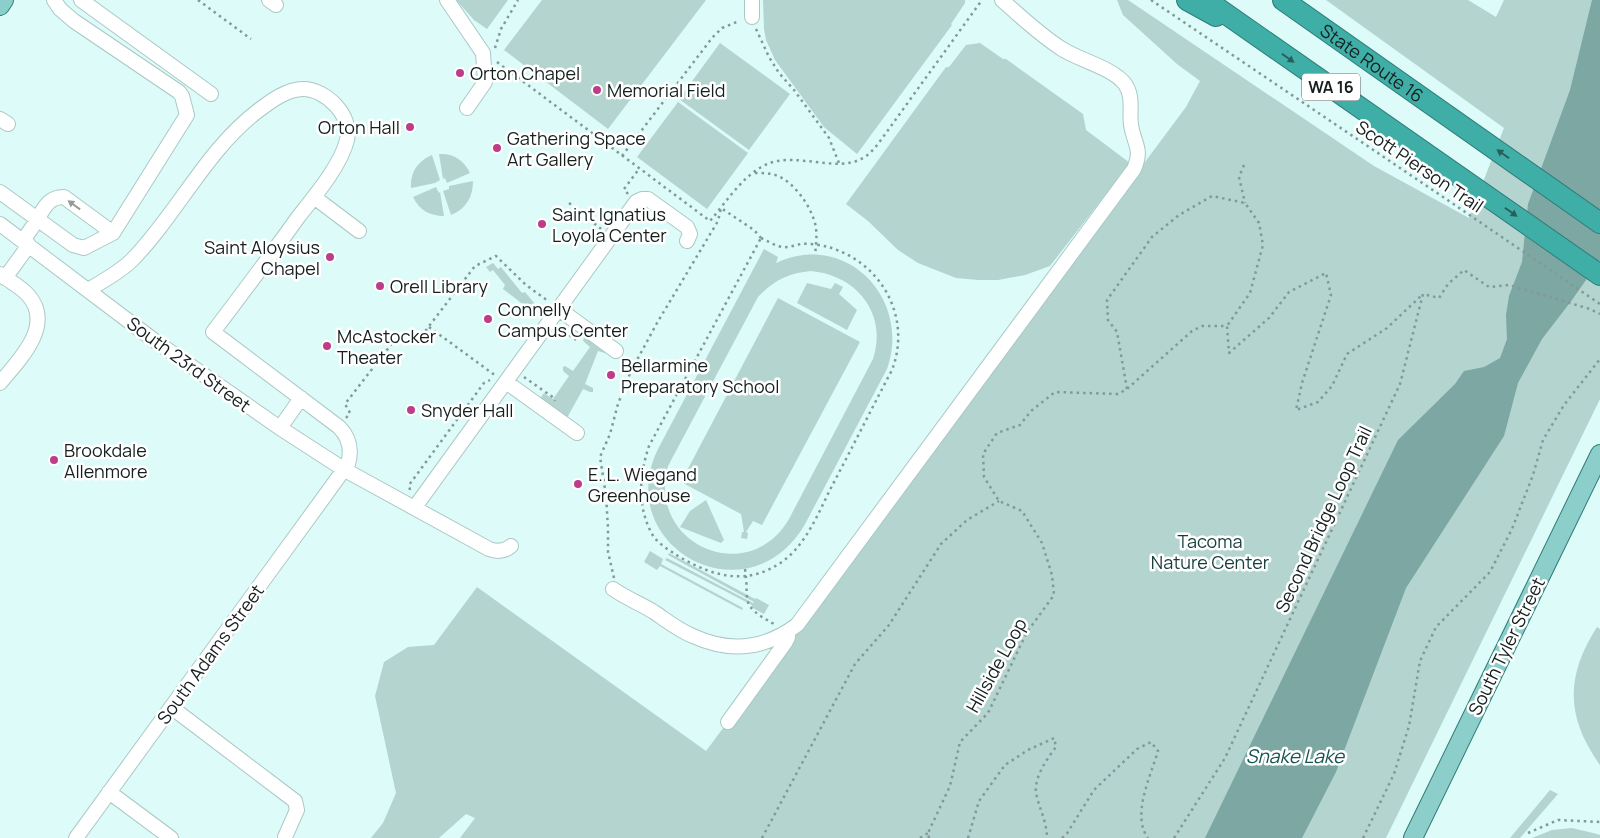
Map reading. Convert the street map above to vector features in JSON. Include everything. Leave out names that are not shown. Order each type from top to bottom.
[{"type":"highway","points":[[1186,0],[1268,44]]},
{"type":"highway","name":"WA 16","points":[[1206,0],[1600,275]]},
{"type":"highway","name":"State Route 16","points":[[1283,0],[1600,223]]},
{"type":"main road","points":[[0,6],[4,0]]},
{"type":"main road","name":"South Tyler Street","points":[[1413,838],[1594,480],[1600,454]]},
{"type":"street","points":[[0,192],[72,245],[84,248],[113,233],[187,115],[182,96],[179,92],[74,20],[54,0]]},
{"type":"street","points":[[81,0],[210,94]]},
{"type":"street","points":[[446,0],[484,52],[485,82],[467,108]]},
{"type":"street","points":[[752,0],[752,17]]},
{"type":"street","points":[[617,592],[694,637],[712,642],[735,646],[757,645],[770,642],[798,625],[1134,169],[1138,159],[1138,148],[1131,127],[1129,92],[1124,83],[1115,75],[1060,48],[1002,0]]},
{"type":"street","points":[[179,92],[188,78]]},
{"type":"street","points":[[88,290],[131,261],[224,143],[261,108],[288,92],[303,89],[318,93],[336,106],[347,120],[346,145],[341,156],[314,197],[213,332],[339,428],[348,440],[350,447],[350,457],[345,470]]},
{"type":"street","points":[[0,382],[31,342],[37,328],[37,312],[30,297],[3,276],[26,243],[41,210],[57,197],[64,197],[113,233]]},
{"type":"street","points":[[314,197],[359,231]]},
{"type":"street","points":[[415,507],[639,200],[648,199],[687,227],[690,234],[687,241]]},
{"type":"street","name":"South 23rd Street","points":[[0,224],[156,341],[280,428],[345,470],[489,549],[500,551],[507,550],[511,546]]},
{"type":"street","points":[[559,309],[616,351]]},
{"type":"street","points":[[506,382],[577,433]]},
{"type":"street","points":[[280,428],[301,398]]},
{"type":"street","name":"South Adams Street","points":[[76,838],[345,470]]},
{"type":"street","points":[[728,722],[785,643],[788,632]]},
{"type":"street","points":[[171,707],[295,801],[297,810],[285,837]]},
{"type":"street","points":[[110,792],[171,838]]},
{"type":"path","points":[[198,0],[251,39]]},
{"type":"path","points":[[496,62],[494,48],[501,29],[518,0]]},
{"type":"path","points":[[484,52],[710,221],[742,183],[769,163],[779,160],[839,163],[860,160],[869,154],[982,0]]},
{"type":"path","name":"Scott Pierson Trail","points":[[1150,0],[1600,304]]},
{"type":"path","points":[[622,156],[712,38],[722,28],[752,17],[769,57],[829,138],[839,163]]},
{"type":"path","points":[[1244,165],[1239,177],[1245,203],[1259,223],[1263,245],[1250,293],[1227,326],[1229,353],[1269,318],[1289,292],[1326,273],[1332,295],[1312,351],[1296,410],[1318,402],[1332,386],[1347,354],[1387,328],[1423,294],[1439,298],[1448,284],[1464,270],[1489,287],[1509,285],[1590,309],[1600,314]]},
{"type":"path","points":[[754,173],[779,176],[795,189],[807,206],[816,226],[815,255]]},
{"type":"path","points":[[1127,389],[1117,332],[1108,320],[1108,300],[1152,237],[1179,215],[1212,196],[1245,203]]},
{"type":"path","points":[[569,203],[603,230]]},
{"type":"path","points":[[721,208],[754,230],[761,238],[781,247],[802,244],[816,245],[848,256],[865,266],[880,280],[890,298],[897,315],[899,347],[892,370],[805,536],[788,556],[774,567],[757,574],[728,576],[713,573],[685,560],[669,550],[653,536],[646,519],[640,491],[649,446],[761,238]]},
{"type":"path","points":[[617,592],[608,552],[606,495],[600,457],[610,434],[618,404],[631,371],[657,323],[718,221],[721,208]]},
{"type":"path","points":[[339,428],[350,413],[345,404],[393,342],[423,334],[475,266],[496,256],[526,284],[559,309]]},
{"type":"path","name":"Second Bridge Loop Trail","points":[[1174,838],[1225,758],[1400,384],[1423,294]]},
{"type":"path","points":[[762,838],[855,664],[889,625],[941,544],[967,520],[999,501],[984,477],[983,454],[997,433],[1020,425],[1031,411],[1055,392],[1118,394],[1127,389],[1192,331],[1202,326],[1227,326]]},
{"type":"path","points":[[428,327],[506,382]]},
{"type":"path","points":[[1363,838],[1394,774],[1409,726],[1420,661],[1436,627],[1490,572],[1512,529],[1533,475],[1543,440],[1564,405],[1600,359]]},
{"type":"path","points":[[514,370],[554,398]]},
{"type":"path","name":"Hillside Loop","points":[[928,833],[950,786],[960,742],[988,713],[1026,632],[1054,595],[1052,575],[1042,543],[1022,511],[999,501]]},
{"type":"path","points":[[745,569],[747,599],[753,612],[788,632]]},
{"type":"path","points":[[968,838],[979,801],[1005,765],[1028,750],[1054,738],[1056,747],[1042,766],[1036,790],[1047,829],[1047,838]]},
{"type":"path","points":[[1062,838],[1066,835],[1094,790],[1137,749],[1151,742],[1158,751],[1140,810],[1142,831],[1148,838]]},
{"type":"path","points":[[1528,833],[1558,820],[1600,822]]},
{"type":"path","points":[[920,838],[928,833],[929,838]]},
{"type":"green space","points":[[456,0],[508,0],[487,29],[474,20]]},
{"type":"green space","name":"Memorial Field","points":[[542,0],[706,0],[608,129],[504,50]]},
{"type":"green space","points":[[763,0],[965,0],[965,3],[952,25],[857,154],[824,127],[775,60],[766,40]]},
{"type":"green space","name":"Tacoma Nature Center","points":[[1117,0],[1128,0],[1374,166],[1469,218],[1504,128],[1326,0],[1468,0],[1496,17],[1504,0],[1600,0],[1600,399],[1386,838],[460,838],[475,818],[466,814],[439,838],[371,838],[383,823],[396,793],[375,696],[384,662],[408,647],[434,645],[477,587],[706,751],[1186,107],[1200,81],[1177,64],[1123,15]]},
{"type":"green space","points":[[720,43],[790,94],[749,150],[679,99]]},
{"type":"green space","points":[[980,43],[1003,59],[1006,59],[1083,114],[1086,130],[1130,163],[1050,266],[1025,275],[998,280],[956,278],[918,263],[898,250],[868,221],[846,204],[946,67],[949,67],[966,45]]},
{"type":"green space","points":[[678,102],[748,153],[707,209],[637,157]]},
{"type":"green space","points":[[439,154],[458,158],[465,164],[470,173],[447,183],[445,178],[443,179]]},
{"type":"green space","points":[[432,155],[440,180],[435,183],[411,188],[412,177],[416,168],[423,160]]},
{"type":"green space","points":[[473,181],[472,192],[468,202],[451,215],[443,191],[449,189],[449,186]]},
{"type":"green space","points":[[436,187],[440,192],[444,216],[434,215],[426,211],[418,205],[413,197]]},
{"type":"green space","points":[[764,249],[778,257],[776,263],[802,255],[826,256],[848,264],[867,277],[881,296],[890,318],[892,343],[887,369],[804,526],[779,554],[750,568],[720,569],[692,560],[668,541],[653,515],[648,484],[658,449]],"holes":[[[811,271],[827,274],[842,280],[854,288],[872,312],[876,326],[873,359],[789,519],[771,540],[750,551],[727,554],[705,548],[686,536],[672,517],[665,494],[668,466],[758,297],[769,286],[788,276]]]},
{"type":"green space","points":[[493,263],[498,269],[501,267],[522,293],[525,292],[535,304],[529,309],[503,289],[505,285],[493,270],[490,272],[486,267]]},
{"type":"green space","points":[[807,283],[831,289],[835,283],[843,287],[839,294],[857,310],[847,330],[797,303]]},
{"type":"green space","points":[[778,298],[860,342],[762,525],[753,521],[746,532],[748,533],[747,539],[741,538],[742,532],[744,532],[741,514],[681,482]]},
{"type":"green space","points":[[584,337],[587,337],[608,354],[598,351],[585,384],[593,388],[593,392],[583,389],[565,418],[542,401],[541,397],[544,393],[553,399],[569,376],[563,371],[563,367],[565,366],[573,371],[590,347],[583,341]]},
{"type":"green space","points":[[706,500],[724,540],[721,543],[680,527],[690,511]]},
{"type":"green space","points":[[650,551],[663,559],[661,564],[743,608],[742,610],[660,566],[657,570],[644,562]]},
{"type":"green space","points":[[669,553],[769,605],[764,614],[751,607],[752,605],[665,560],[667,558],[754,602],[668,555]]},
{"type":"green space","points":[[1597,627],[1600,629],[1600,765],[1581,730],[1574,697],[1579,663]]},
{"type":"green space","points":[[1550,790],[1558,794],[1520,838],[1510,838]]},
{"type":"green space","points":[[1572,828],[1600,835],[1600,838],[1532,838],[1552,830]]},
{"type":"water","name":"Snake Lake","points":[[1592,0],[1600,0],[1600,260],[1542,339],[1518,383],[1504,436],[1406,588],[1336,772],[1302,838],[1205,838],[1398,440],[1455,384],[1464,371],[1484,367],[1500,358],[1507,339],[1506,315],[1509,296],[1522,262],[1528,204],[1570,90]]},
{"type":"place","name":"Orton Chapel","points":[[460,73]]},
{"type":"place","name":"Memorial Field","points":[[597,90]]},
{"type":"place","name":"Orton Hall","points":[[410,127]]},
{"type":"place","name":"Gathering Space Art Gallery","points":[[497,148]]},
{"type":"place","name":"Saint Ignatius Loyola Center","points":[[542,224]]},
{"type":"place","name":"Saint Aloysius Chapel","points":[[330,257]]},
{"type":"place","name":"Orell Library","points":[[380,286]]},
{"type":"place","name":"Connelly Campus Center","points":[[488,319]]},
{"type":"place","name":"McAstocker Theater","points":[[327,346]]},
{"type":"place","name":"Bellarmine Preparatory School","points":[[611,375]]},
{"type":"place","name":"Snyder Hall","points":[[411,410]]},
{"type":"place","name":"Brookdale Allenmore","points":[[54,460]]},
{"type":"place","name":"E. L. Wiegand Greenhouse","points":[[578,484]]}]
